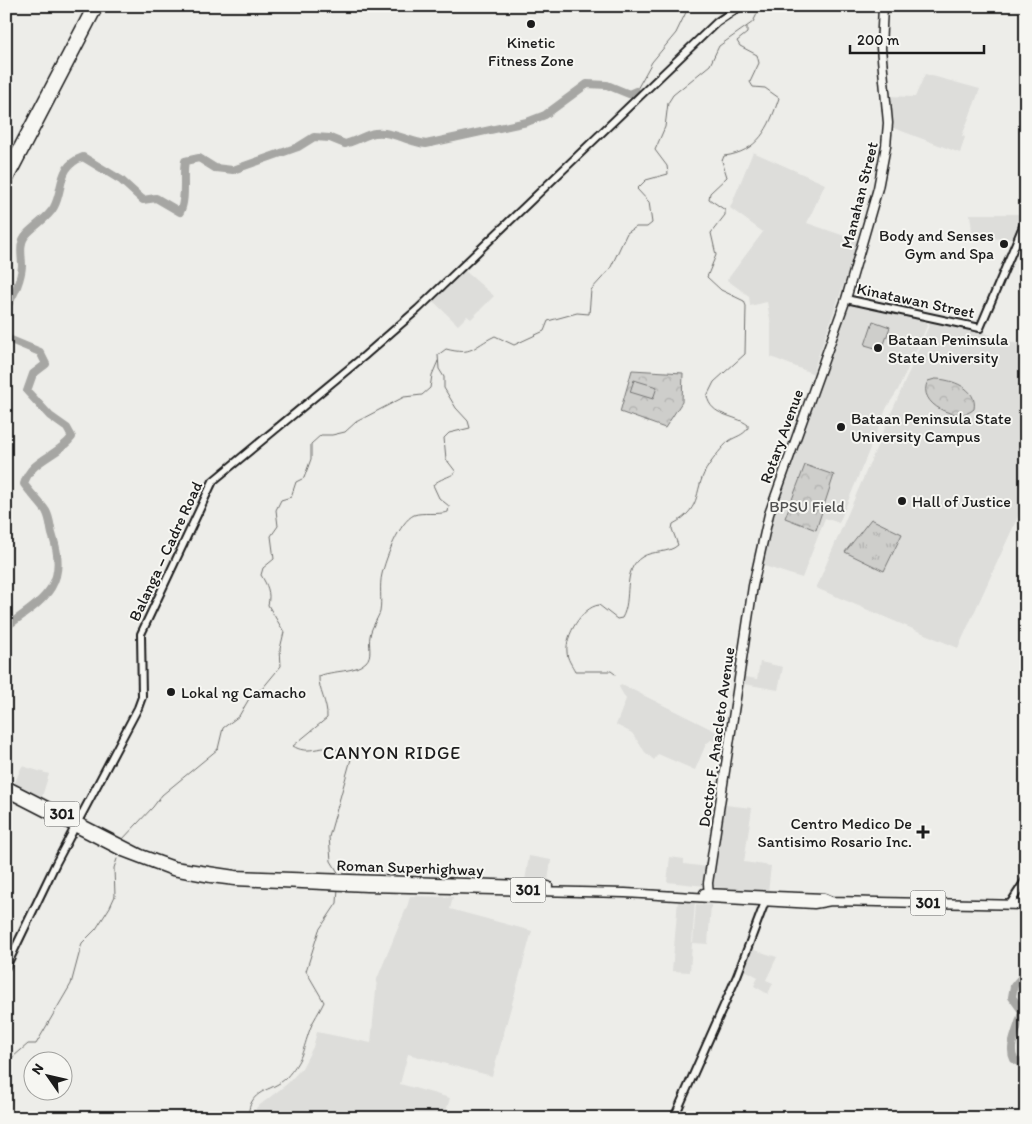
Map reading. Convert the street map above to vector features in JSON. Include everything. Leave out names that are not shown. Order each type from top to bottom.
[{"type":"main road","points":[[6,170],[92,6]]},
{"type":"main road","points":[[6,185],[99,6]]},
{"type":"main road","name":"Manahan Street","points":[[846,299],[878,188],[886,146],[888,123],[881,48],[883,6]]},
{"type":"main road","name":"Rotary Avenue","points":[[753,586],[777,489],[846,299]]},
{"type":"main road","name":"Doctor F. Anacleto Avenue","points":[[709,896],[708,883],[753,586]]},
{"type":"main road","name":"Roman Superhighway","points":[[6,785],[123,852],[173,871],[234,882],[347,882],[709,896],[824,898],[831,901]]},
{"type":"main road","name":"Roman Superhighway","points":[[6,792],[77,825]]},
{"type":"main road","name":"Roman Superhighway","points":[[709,896],[765,902],[823,904],[831,901],[1026,905]]},
{"type":"street","name":"Balanga – Cadre Road","points":[[6,967],[141,701],[141,634],[213,481],[411,315],[648,91],[718,22],[741,6]]},
{"type":"street","name":"Kinatawan Street","points":[[846,299],[980,328],[1026,219]]},
{"type":"street","points":[[1013,904],[1026,879]]},
{"type":"street","points":[[674,1118],[737,976],[765,902]]},
{"type":"shaded area","points":[[925,74],[980,89],[962,136],[965,137],[960,153],[891,127],[887,96],[915,97]]},
{"type":"shaded area","points":[[753,152],[825,184],[807,223],[859,241],[814,368],[814,374],[771,357],[771,325],[767,302],[750,306],[749,296],[727,280],[763,232],[730,208]]},
{"type":"shaded area","points":[[970,214],[1023,214],[1012,238],[973,240]]},
{"type":"shaded area","points":[[464,270],[494,296],[471,319],[467,316],[458,325],[432,300]]},
{"type":"shaded area","name":"Bataan Peninsula State University Campus","points":[[847,305],[924,319],[927,326],[898,390],[887,407],[839,523],[825,518],[802,578],[761,565],[773,514],[813,393]]},
{"type":"shaded area","points":[[933,321],[964,326],[1026,347],[1026,499],[958,648],[816,588],[930,323]]},
{"type":"shaded area","points":[[760,662],[783,667],[778,690],[744,684],[745,677],[757,679]]},
{"type":"shaded area","points":[[621,684],[727,737],[725,747],[711,740],[706,744],[695,770],[658,754],[654,760],[645,752],[632,733],[616,725],[626,699],[619,687]]},
{"type":"shaded area","points":[[22,766],[49,774],[40,803],[12,789]]},
{"type":"shaded area","points":[[725,805],[752,808],[744,862],[771,866],[768,892],[713,887],[715,861]]},
{"type":"shaded area","points":[[529,856],[551,860],[548,881],[525,881]]},
{"type":"shaded area","points":[[670,857],[684,859],[684,864],[708,867],[705,886],[667,882]]},
{"type":"shaded area","points":[[410,896],[453,897],[450,909],[532,931],[492,1076],[408,1054],[400,1084],[450,1098],[444,1118],[257,1118],[256,1108],[287,1084],[302,1068],[313,1047],[317,1032],[371,1043],[377,979]]},
{"type":"shaded area","points":[[678,900],[695,901],[690,972],[672,971]]},
{"type":"shaded area","points":[[696,904],[711,905],[708,944],[693,943]]},
{"type":"shaded area","points":[[751,949],[777,957],[766,980],[773,983],[768,994],[754,986],[758,977],[743,969]]},
{"type":"green space","points":[[873,321],[890,327],[882,350],[865,345]]},
{"type":"green space","points":[[632,370],[683,373],[682,402],[665,428],[620,412]]},
{"type":"green space","points":[[935,379],[955,383],[968,390],[972,395],[974,409],[967,413],[949,413],[933,404],[928,397],[926,389],[928,381]]},
{"type":"green space","points":[[634,380],[657,387],[653,399],[630,392]]},
{"type":"green space","name":"BPSU Field","points":[[805,465],[834,475],[816,530],[785,518]]},
{"type":"green space","points":[[871,519],[902,534],[884,571],[845,552]]},
{"type":"waterway","points":[[636,91],[652,62],[676,33],[689,6]]},
{"type":"waterway","points":[[339,874],[331,861],[329,837],[351,759],[333,748],[303,750],[293,746],[327,718],[319,676],[356,668],[368,659],[371,633],[380,612],[382,574],[390,550],[403,525],[414,515],[448,512],[449,506],[439,498],[433,485],[456,472],[446,459],[444,438],[449,433],[470,428],[468,421],[456,408],[444,388],[444,377],[439,369],[438,355],[446,349],[467,351],[495,336],[514,345],[544,331],[548,321],[577,313],[589,314],[591,290],[610,269],[627,233],[636,227],[647,227],[652,223],[649,202],[637,189],[646,180],[668,174],[667,166],[655,150],[665,127],[668,103],[673,95],[710,65],[719,46],[753,22],[761,6]]},
{"type":"waterway","points":[[615,674],[611,671],[575,671],[569,660],[567,645],[576,623],[587,611],[599,605],[617,619],[622,618],[627,602],[629,577],[632,569],[642,557],[651,553],[670,550],[678,545],[672,529],[673,524],[690,511],[697,497],[704,474],[716,456],[729,441],[742,434],[748,428],[748,425],[742,421],[718,412],[709,403],[707,396],[714,382],[745,354],[746,306],[744,301],[721,290],[707,277],[716,255],[711,233],[725,215],[725,210],[709,199],[710,193],[727,177],[722,161],[724,156],[736,154],[754,144],[771,119],[779,98],[765,88],[753,87],[750,82],[759,63],[757,55],[740,46],[737,41],[747,33],[747,27]]},
{"type":"waterway","points":[[6,308],[19,282],[22,266],[21,248],[24,238],[51,212],[57,200],[65,172],[69,166],[83,157],[121,180],[143,200],[156,198],[180,212],[184,194],[185,161],[199,158],[215,168],[233,170],[298,147],[314,137],[330,138],[345,144],[375,133],[382,133],[426,144],[527,122],[545,115],[587,84],[607,85],[629,94],[636,91]]},
{"type":"waterway","points":[[6,338],[40,352],[46,364],[33,374],[27,391],[50,416],[67,428],[72,437],[66,444],[38,463],[27,476],[24,484],[46,511],[49,518],[57,554],[58,568],[55,580],[41,600],[6,627]]},
{"type":"waterway","points":[[121,841],[162,795],[218,749],[223,728],[239,716],[253,692],[262,689],[281,666],[280,649],[284,632],[268,605],[268,589],[261,575],[263,568],[274,559],[271,536],[278,526],[276,510],[281,500],[291,497],[296,482],[304,478],[311,459],[311,444],[321,435],[345,432],[356,422],[404,397],[422,395],[430,388],[432,375],[438,361]]},
{"type":"waterway","points":[[6,1063],[28,1044],[36,1044],[71,984],[82,943],[96,929],[115,896],[114,868],[117,859]]},
{"type":"waterway","points":[[248,1118],[252,1101],[262,1092],[280,1083],[296,1066],[311,1026],[324,1002],[306,971],[319,930],[337,903],[338,888]]},
{"type":"waterway","points":[[1026,972],[1014,986],[1012,997],[1022,1011],[1013,1042],[1012,1054],[1014,1059],[1026,1066]]},
{"type":"place","name":"Kinetic Fitness Zone","points":[[531,24]]},
{"type":"place","name":"Body and Senses Gym and Spa","points":[[1004,244]]},
{"type":"place","name":"Bataan Peninsula State University","points":[[878,348]]},
{"type":"place","name":"Bataan Peninsula State University Campus","points":[[841,427]]},
{"type":"place","name":"Hall of Justice","points":[[902,501]]},
{"type":"place","name":"Lokal ng Camacho","points":[[171,692]]},
{"type":"place","name":"Centro Medico De Santisimo Rosario Inc.","points":[[923,832]]},
{"type":"district","name":"CANYON RIDGE","points":[[392,753]]}]
